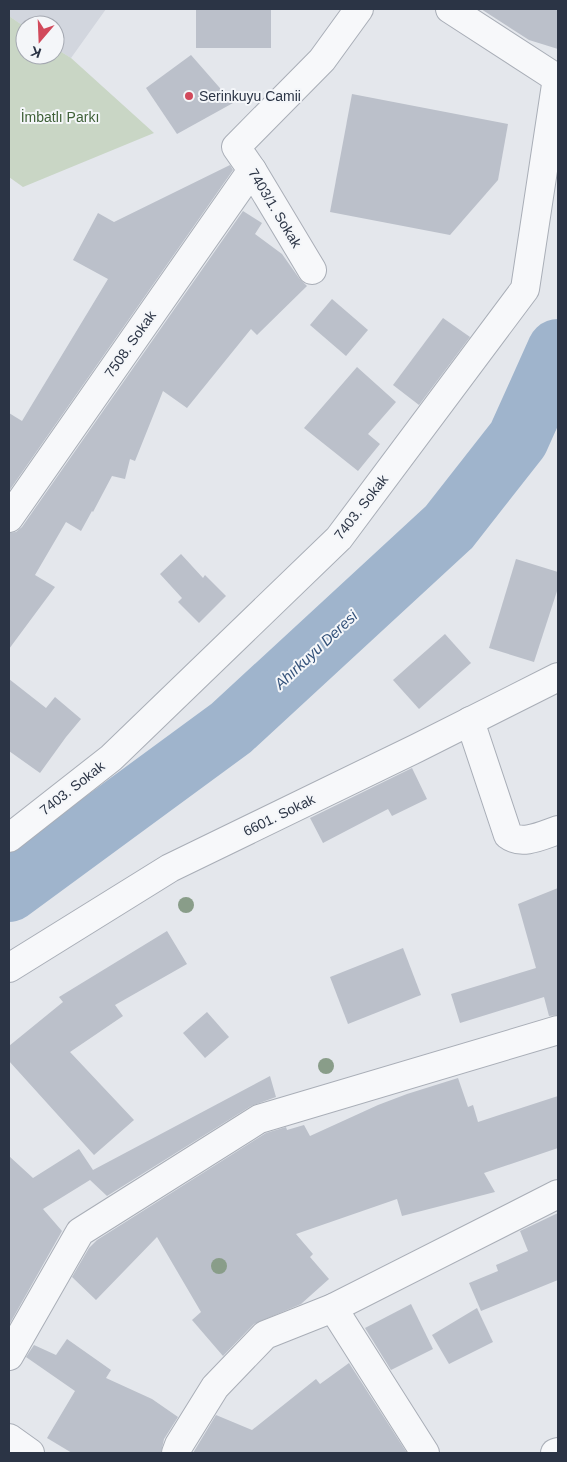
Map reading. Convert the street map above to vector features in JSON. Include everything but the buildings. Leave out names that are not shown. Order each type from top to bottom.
[{"type":"street","name":"7403/1. Sokak","points":[[312,270],[252,170],[236,147],[322,60],[359,9]]},
{"type":"street","points":[[450,9],[558,79]]},
{"type":"street","name":"7403. Sokak","points":[[9,838],[110,758],[339,538],[525,289],[558,79]]},
{"type":"street","name":"7508. Sokak","points":[[9,518],[252,170]]},
{"type":"street","name":"6601. Sokak","points":[[9,968],[170,868],[558,677]]},
{"type":"street","points":[[470,721],[508,835],[521,841],[558,830]]},
{"type":"street","points":[[9,1356],[80,1232],[259,1119],[558,1030]]},
{"type":"street","points":[[176,1453],[178,1445],[215,1387],[265,1335],[333,1308],[558,1194]]},
{"type":"street","points":[[333,1308],[425,1453]]},
{"type":"street","points":[[9,1438],[30,1453]]},
{"type":"shaded area","points":[[9,9],[106,9],[71,58],[65,54],[65,15],[15,15],[15,20],[9,16]]},
{"type":"green space","name":"İmbatlı Parkı","points":[[9,16],[15,20],[15,65],[65,65],[65,54],[154,133],[23,187],[9,177]]},
{"type":"waterway","name":"Ahırkuyu Deresi","points":[[9,891],[231,728],[449,527],[518,439],[558,350]]},
{"type":"place","name":"Serinkuyu Camii","points":[[189,96]]}]
